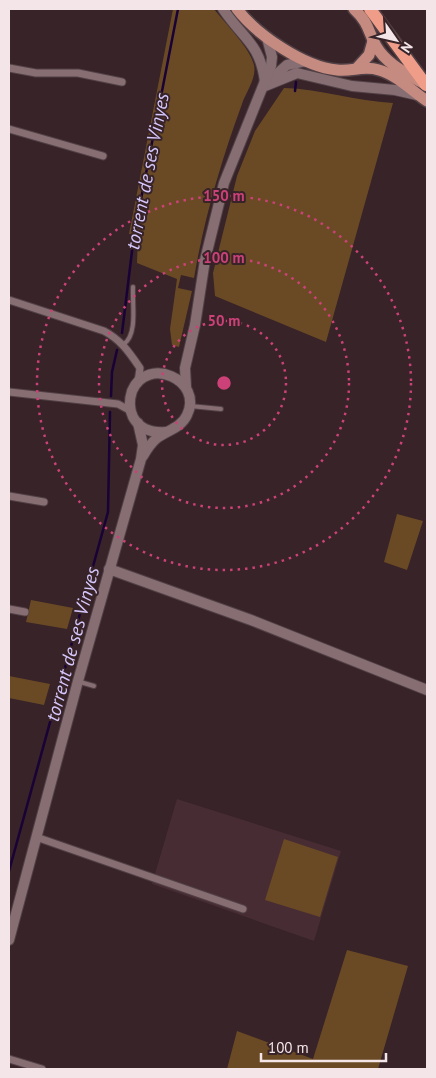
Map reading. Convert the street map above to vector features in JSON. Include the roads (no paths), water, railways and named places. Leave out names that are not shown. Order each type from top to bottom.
[{"type":"highway","points":[[370,9],[388,29],[425,92]]},
{"type":"main road","points":[[224,9],[257,51],[263,66],[265,86]]},
{"type":"main road","points":[[237,9],[249,23],[267,38],[306,61],[335,70],[358,67],[382,70],[425,92]]},
{"type":"main road","points":[[354,9],[369,27],[373,41],[391,64],[425,92]]},
{"type":"main road","points":[[141,459],[152,442],[182,423],[190,406],[186,388],[187,357],[195,325],[205,260],[222,191],[247,123],[265,86],[272,58],[267,38]]},
{"type":"main road","points":[[358,67],[369,55],[373,41]]},
{"type":"main road","points":[[265,86],[280,69],[306,61]]},
{"type":"main road","points":[[265,86],[282,77],[297,73],[352,86],[425,92]]},
{"type":"main road","points":[[9,940],[78,681],[141,459],[143,445],[138,424],[131,411],[131,394],[138,382],[145,376],[160,373],[180,365],[187,357]]},
{"type":"main road","points":[[160,373],[180,381],[186,388]]},
{"type":"main road","points":[[138,424],[146,430],[166,432]]},
{"type":"main road","points":[[109,569],[294,637],[427,690]]},
{"type":"street","points":[[9,68],[36,73],[78,73],[122,82]]},
{"type":"street","points":[[9,130],[103,156]]},
{"type":"street","points":[[9,300],[104,331],[124,344],[140,368],[138,382]]},
{"type":"street","points":[[140,368],[160,373]]},
{"type":"street","points":[[9,392],[118,404],[131,411]]},
{"type":"street","points":[[118,404],[131,394]]},
{"type":"street","points":[[9,496],[44,502]]},
{"type":"street","points":[[9,609],[25,612]]},
{"type":"street","points":[[36,837],[243,909]]},
{"type":"street","points":[[9,1059],[42,1069]]},
{"type":"lane","points":[[124,344],[129,340],[132,331],[133,287]]},
{"type":"lane","points":[[190,406],[221,409]]},
{"type":"lane","points":[[78,681],[94,686]]},
{"type":"waterway","name":"torrent de ses Vinyes","points":[[122,333],[134,235],[178,9]]},
{"type":"waterway","points":[[295,91],[296,82]]},
{"type":"waterway","name":"torrent de ses Vinyes","points":[[111,396],[112,372],[117,350]]},
{"type":"waterway","name":"torrent de ses Vinyes","points":[[9,871],[108,512],[110,412]]}]
